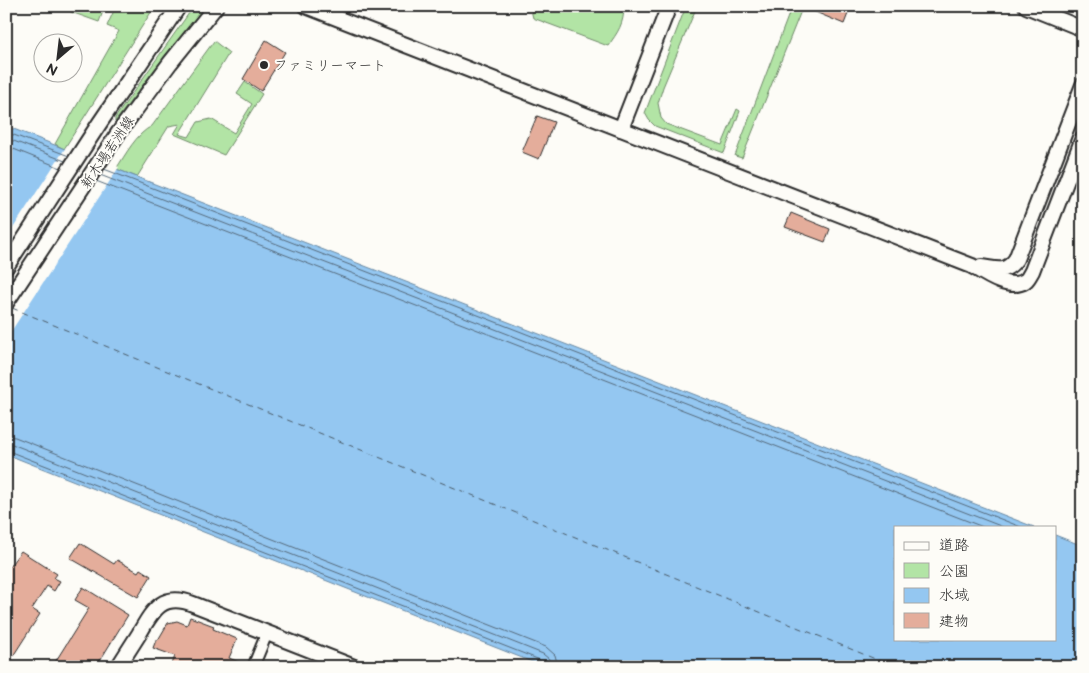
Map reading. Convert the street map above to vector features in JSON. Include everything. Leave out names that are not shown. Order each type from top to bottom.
[{"type":"street","name":"新木場若洲線","points":[[6,267],[179,6]]},
{"type":"street","name":"新木場若洲線","points":[[6,303],[119,132],[170,63],[216,6]]},
{"type":"street","points":[[306,6],[972,266],[1004,282],[1016,284],[1025,280],[1032,271],[1083,138]]},
{"type":"street","points":[[621,129],[669,6]]},
{"type":"street","points":[[1026,6],[1083,29]]},
{"type":"street","points":[[972,266],[1005,270],[1016,259],[1083,85]]},
{"type":"street","points":[[118,667],[152,612],[160,605],[173,600],[182,600],[354,667]]},
{"type":"street","points":[[253,667],[267,632]]},
{"type":"green space","points":[[74,6],[105,6],[99,22],[71,12]]},
{"type":"green space","points":[[116,6],[155,6],[64,149],[55,144],[119,31],[107,26]]},
{"type":"green space","points":[[194,6],[206,6],[160,62],[115,122],[115,118]]},
{"type":"green space","points":[[530,6],[624,6],[620,28],[608,46],[533,18]]},
{"type":"green space","points":[[686,6],[697,6],[663,87],[658,103],[661,118],[666,124],[722,145],[737,109],[740,111],[724,153],[655,126],[645,113]]},
{"type":"green space","points":[[792,6],[803,6],[742,158],[735,156]]},
{"type":"green space","points":[[214,41],[229,53],[179,134],[189,137],[198,122],[211,119],[234,133],[252,104],[237,94],[245,82],[262,94],[224,155],[174,134],[180,124],[169,126],[137,177],[116,169],[136,139],[152,126]]},
{"type":"water","points":[[6,126],[1031,526],[894,526],[894,640],[1056,640],[1056,535],[1083,546],[1083,667],[545,667],[6,454]]},
{"type":"pier","points":[[66,147],[119,167],[6,339],[6,239]]},
{"type":"building","points":[[801,6],[851,6],[844,24]]},
{"type":"building","name":"ファミリーマート","points":[[266,40],[285,52],[261,91],[243,79]]},
{"type":"building","points":[[537,116],[554,122],[539,159],[522,152]]},
{"type":"building","points":[[791,213],[830,229],[825,242],[785,227]]},
{"type":"building","points":[[80,543],[114,564],[117,560],[138,572],[140,569],[151,576],[138,597],[70,558]]},
{"type":"building","points":[[21,551],[57,574],[54,578],[60,581],[54,591],[47,586],[32,609],[40,614],[6,667],[6,571]]},
{"type":"building","points":[[83,587],[128,615],[96,667],[52,667],[89,608],[75,600]]},
{"type":"building","points":[[190,617],[214,626],[213,629],[237,639],[229,658],[246,665],[246,667],[171,667],[175,656],[153,648],[156,640],[158,640],[168,623],[177,621],[187,625]]},
{"type":"ferry route","points":[[12,308],[895,667]]},
{"type":"place","name":"ファミリーマート","points":[[264,65]]}]
